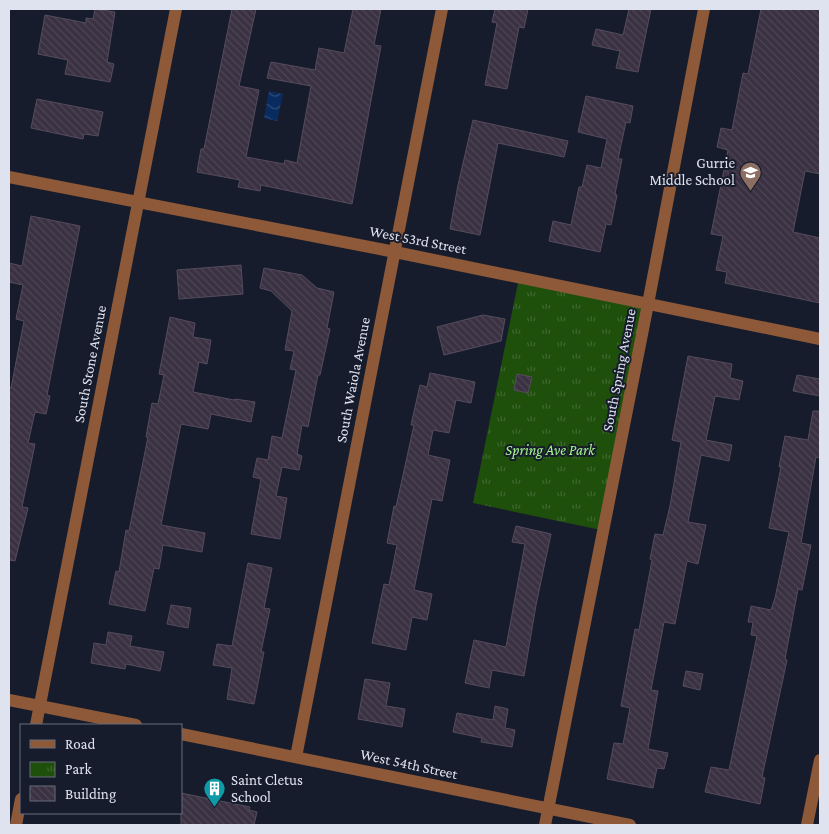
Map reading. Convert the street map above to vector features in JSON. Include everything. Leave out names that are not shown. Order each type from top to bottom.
[{"type":"street","name":"South Stone Avenue","points":[[36,724],[176,9]]},
{"type":"street","name":"South Waiola Avenue","points":[[296,757],[442,9]]},
{"type":"street","name":"South Spring Avenue","points":[[545,825],[704,9]]},
{"type":"street","name":"West 53rd Street","points":[[9,177],[394,252],[820,339]]},
{"type":"street","points":[[9,700],[131,724]]},
{"type":"street","name":"West 54th Street","points":[[182,734],[630,825]]},
{"type":"street","points":[[807,825],[820,760]]},
{"type":"street","points":[[16,825],[20,804]]},
{"type":"green space","name":"Spring Ave Park","points":[[518,283],[645,308],[601,530],[473,503]]},
{"type":"water","points":[[269,91],[283,94],[277,121],[264,118]]},
{"type":"building","points":[[95,9],[115,12],[107,62],[114,64],[110,82],[65,74],[68,60],[38,54],[45,15],[86,23],[86,18],[93,19]]},
{"type":"building","points":[[232,9],[256,9],[239,86],[259,90],[246,157],[284,164],[285,160],[297,163],[311,86],[267,78],[271,62],[315,70],[319,48],[344,53],[353,9],[381,9],[374,45],[381,46],[352,204],[261,185],[260,191],[238,187],[240,180],[197,172],[201,149],[204,149]]},
{"type":"building","points":[[495,9],[528,9],[524,28],[519,27],[507,89],[485,85],[497,23],[492,22]]},
{"type":"building","points":[[629,9],[651,9],[638,72],[616,68],[620,51],[592,45],[596,29],[623,35]]},
{"type":"building","points":[[761,9],[820,9],[820,174],[805,171],[793,232],[820,238],[820,303],[725,283],[727,272],[716,270],[723,236],[711,234],[728,150],[717,147],[721,128],[732,130],[743,73],[748,74]]},
{"type":"building","points":[[586,96],[633,106],[630,123],[626,122],[618,159],[622,159],[611,225],[606,224],[600,252],[549,241],[553,221],[571,225],[579,187],[582,187],[587,165],[601,168],[607,139],[578,132]]},
{"type":"building","points":[[37,99],[103,112],[98,136],[84,134],[83,139],[31,128]]},
{"type":"building","points":[[473,120],[568,141],[564,157],[498,143],[480,235],[450,229]]},
{"type":"building","points":[[31,216],[80,226],[47,395],[50,396],[46,414],[35,412],[28,443],[35,444],[22,507],[28,508],[15,561],[9,560],[9,387],[11,388],[24,321],[16,319],[23,285],[9,282],[9,263],[22,266]]},
{"type":"building","points":[[241,265],[243,294],[179,299],[177,270]]},
{"type":"building","points":[[264,268],[302,275],[317,288],[334,292],[327,328],[330,329],[320,375],[318,375],[308,427],[302,425],[297,454],[302,456],[299,470],[282,467],[276,496],[287,498],[280,539],[251,534],[261,479],[253,477],[257,458],[268,460],[272,436],[282,438],[296,370],[290,369],[294,351],[285,350],[292,311],[271,291],[260,288]]},
{"type":"building","points":[[483,315],[505,319],[501,341],[444,355],[437,327]]},
{"type":"building","points":[[170,317],[195,323],[193,337],[211,340],[207,364],[199,362],[193,392],[255,402],[251,422],[211,414],[208,429],[181,424],[161,525],[205,533],[202,552],[163,545],[159,569],[154,568],[145,611],[109,604],[116,571],[119,572],[126,530],[129,531],[148,437],[146,437],[152,403],[158,404],[164,375],[159,374]]},
{"type":"building","points":[[688,356],[732,364],[730,378],[743,381],[739,400],[715,396],[706,440],[732,445],[729,461],[701,455],[688,522],[706,525],[698,564],[687,561],[675,624],[664,622],[651,690],[658,691],[648,749],[668,753],[664,769],[657,768],[653,788],[607,779],[614,743],[623,744],[630,708],[621,706],[635,629],[639,630],[655,534],[663,535],[670,506],[681,442],[672,440]]},
{"type":"building","points":[[430,373],[475,382],[471,403],[456,400],[449,433],[433,430],[428,455],[450,460],[442,501],[432,499],[414,590],[432,594],[427,620],[412,617],[406,650],[372,643],[384,584],[389,585],[397,545],[387,543],[414,425],[411,425],[420,385],[427,387]]},
{"type":"building","points":[[517,374],[532,377],[528,393],[514,390]]},
{"type":"building","points":[[797,375],[820,379],[820,396],[793,391]]},
{"type":"building","points":[[813,411],[820,411],[820,458],[816,457],[801,543],[811,545],[802,590],[798,589],[785,659],[787,660],[762,777],[765,778],[760,804],[705,792],[711,767],[729,770],[757,636],[751,635],[753,622],[748,622],[751,606],[771,610],[775,598],[789,532],[769,528],[785,436],[808,440]]},
{"type":"building","points":[[516,526],[551,534],[524,676],[492,670],[489,688],[465,683],[474,640],[506,647],[525,544],[512,542]]},
{"type":"building","points":[[248,563],[272,568],[264,608],[270,609],[261,652],[264,652],[254,704],[227,699],[232,668],[213,665],[217,644],[232,646]]},
{"type":"building","points":[[171,605],[191,608],[188,628],[167,624]]},
{"type":"building","points":[[108,632],[132,636],[130,646],[164,652],[160,671],[126,664],[125,669],[91,663],[94,643],[106,645]]},
{"type":"building","points":[[686,671],[703,674],[700,690],[683,686]]},
{"type":"building","points":[[365,679],[390,683],[386,706],[405,709],[402,727],[358,719]]},
{"type":"building","points":[[495,706],[508,709],[505,728],[515,730],[512,747],[481,742],[482,738],[453,732],[457,713],[493,720]]},
{"type":"building","name":"Saint Cletus School","points":[[182,793],[250,807],[249,810],[257,812],[254,825],[181,825]]},
{"type":"place","name":"Gurrie Middle School","points":[[751,191]]},
{"type":"place","name":"Saint Cletus School","points":[[215,808]]}]
